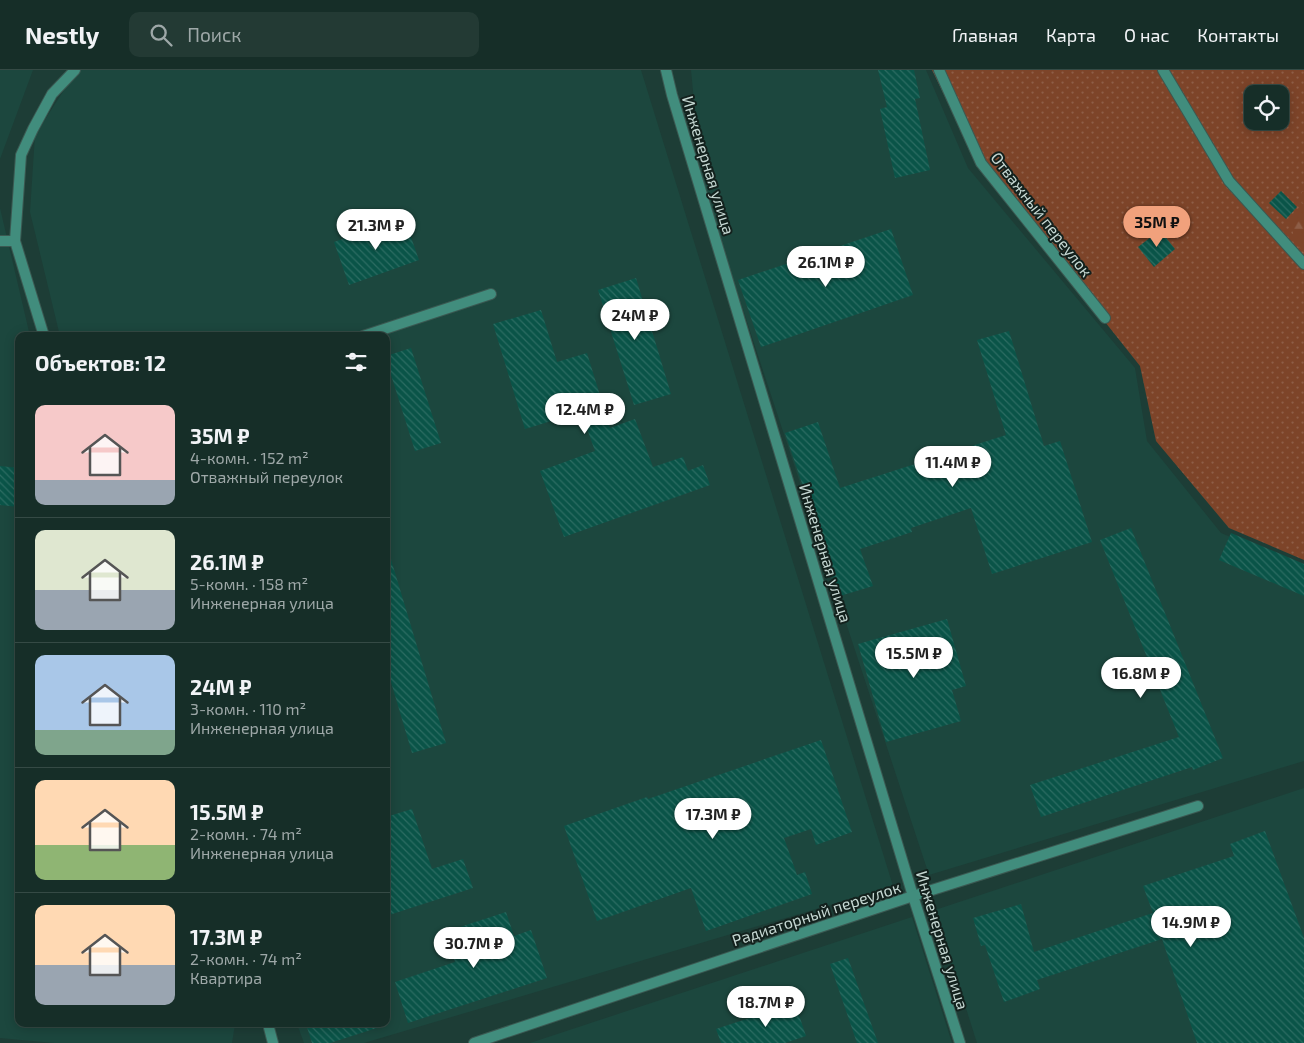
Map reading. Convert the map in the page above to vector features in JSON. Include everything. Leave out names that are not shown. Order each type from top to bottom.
[{"type":"street","points":[[43,332],[15,241],[21,155],[52,94],[76,70]]},
{"type":"street","name":"Инженерная улица","points":[[666,70],[913,896],[960,1043]]},
{"type":"street","name":"Отважный переулок","points":[[939,70],[981,163],[1105,318]]},
{"type":"street","points":[[1163,70],[1229,181],[1304,264]]},
{"type":"street","points":[[0,241],[15,241]]},
{"type":"street","points":[[375,332],[491,294]]},
{"type":"street","name":"Радиаторный переулок","points":[[474,1043],[913,896],[1198,806]]},
{"type":"street","points":[[269,1027],[273,1043]]},
{"type":"shaded area","points":[[0,70],[33,70],[0,159]]},
{"type":"shaded area","points":[[77,70],[641,70],[893,886],[364,1043],[304,1043],[298,1027],[390,1027],[390,332],[59,332],[30,212],[35,135]]},
{"type":"shaded area","points":[[691,70],[926,70],[968,168],[1135,368],[1147,441],[1221,533],[1304,568],[1304,761],[929,875],[702,185]]},
{"type":"shaded area","points":[[0,208],[29,332],[15,332],[15,1027],[235,1027],[232,1043],[54,1043],[0,1038]]},
{"type":"shaded area","points":[[1304,788],[1304,1043],[977,1043],[935,910]]},
{"type":"shaded area","points":[[912,917],[952,1043],[530,1043]]},
{"type":"green space","points":[[932,70],[1304,70],[1304,560],[1229,528],[1156,441],[1140,366],[975,158]]},
{"type":"green space","points":[[1302,192],[1304,192],[1304,252],[1296,244],[1289,218],[1302,205]]},
{"type":"building","points":[[878,70],[914,70],[920,98],[915,99],[930,170],[895,178],[880,109],[887,107]]},
{"type":"building","points":[[1281,191],[1297,207],[1286,219],[1269,203]]},
{"type":"building","points":[[404,217],[419,260],[349,285],[334,242]]},
{"type":"building","points":[[891,229],[913,295],[761,347],[738,280]]},
{"type":"building","points":[[1160,230],[1175,249],[1154,267],[1138,247]]},
{"type":"building","points":[[636,278],[671,394],[634,405],[598,290]]},
{"type":"building","points":[[541,310],[557,362],[587,353],[610,428],[635,419],[653,467],[683,457],[688,471],[703,465],[710,485],[564,537],[540,471],[595,451],[581,412],[525,429],[493,324]]},
{"type":"building","points":[[1009,331],[1044,446],[1060,441],[1092,542],[992,574],[971,508],[911,528],[912,532],[860,549],[873,586],[840,596],[785,433],[818,422],[840,488],[1006,435],[977,340]]},
{"type":"building","points":[[411,348],[441,443],[415,451],[390,372],[390,355]]},
{"type":"building","points":[[0,466],[15,468],[15,507],[0,505]]},
{"type":"building","points":[[1131,528],[1223,758],[1193,770],[1192,767],[1041,817],[1030,785],[1179,737],[1100,540]]},
{"type":"building","points":[[1231,533],[1304,564],[1304,596],[1219,560]]},
{"type":"building","points":[[390,556],[446,743],[412,753],[390,679]]},
{"type":"building","points":[[947,619],[966,686],[952,690],[961,721],[886,742],[858,644]]},
{"type":"building","points":[[821,740],[852,832],[816,845],[811,829],[784,838],[797,875],[805,872],[812,894],[706,931],[691,888],[597,921],[564,826]]},
{"type":"building","points":[[412,809],[432,869],[463,859],[473,888],[390,915],[390,816]]},
{"type":"building","points":[[1265,831],[1304,938],[1304,1043],[1197,1043],[1162,939],[1037,980],[1040,989],[1004,1002],[985,945],[981,946],[973,918],[1021,904],[1034,952],[1153,913],[1143,886],[1234,856],[1230,844]]},
{"type":"building","points":[[506,912],[514,936],[531,930],[547,978],[408,1023],[395,982],[455,962],[449,944],[457,928]]},
{"type":"building","points":[[848,958],[878,1043],[857,1043],[830,964]]},
{"type":"building","points":[[795,1003],[806,1036],[785,1043],[721,1043],[716,1029]]},
{"type":"building","points":[[307,1027],[380,1027],[330,1043],[312,1043]]}]
